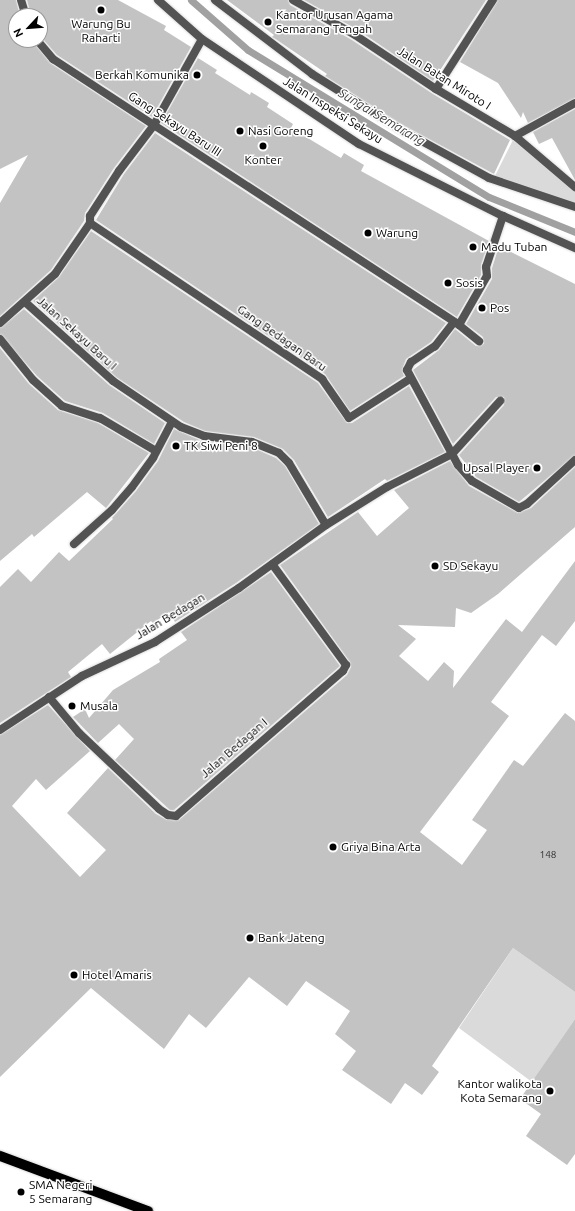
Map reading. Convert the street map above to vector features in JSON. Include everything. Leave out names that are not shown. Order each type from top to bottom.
[{"type":"main road","points":[[0,1156],[148,1211]]},
{"type":"street","name":"Jalan Inspeksi Sekayu","points":[[158,0],[202,39],[359,144],[503,216],[575,248]]},
{"type":"street","points":[[215,0],[312,74],[405,132],[489,178],[575,207]]},
{"type":"street","name":"Jalan Batan Miroto I","points":[[293,0],[355,35],[436,89],[515,136],[575,187]]},
{"type":"street","points":[[436,89],[493,0]]},
{"type":"street","points":[[0,323],[25,302],[28,296],[55,274],[90,223],[90,216],[119,171],[154,124],[202,39]]},
{"type":"street","name":"Gang Sekayu Baru III","points":[[44,48],[53,59],[456,323]]},
{"type":"street","points":[[515,136],[575,103]]},
{"type":"street","points":[[503,216],[486,268],[487,276],[456,323],[434,346],[408,365],[407,370],[410,379],[458,465],[472,480],[519,508],[527,504],[575,460]]},
{"type":"street","name":"Gang Bedagan Baru","points":[[90,223],[168,277],[275,345],[322,379],[349,418],[410,379]]},
{"type":"street","name":"Jalan Sekayu Baru I","points":[[25,302],[113,381],[172,422]]},
{"type":"street","points":[[456,323],[479,341]]},
{"type":"street","points":[[0,339],[33,380],[62,406],[100,418],[156,451]]},
{"type":"street","points":[[452,454],[500,401]]},
{"type":"street","points":[[74,544],[112,510],[156,451],[172,422],[204,436],[252,442],[279,453],[289,463],[326,525]]},
{"type":"street","name":"Jalan Bedagan","points":[[0,730],[82,676],[155,642],[272,564],[326,525],[387,487],[452,454]]},
{"type":"street","name":"Jalan Bedagan I","points":[[49,697],[79,733],[159,809],[168,815],[176,816],[343,671],[346,665],[272,564]]},
{"type":"shaded area","points":[[514,138],[575,191],[575,207],[494,178]]},
{"type":"shaded area","points":[[513,948],[575,992],[575,1019],[532,1082],[459,1028]]},
{"type":"building","points":[[0,0],[16,0],[18,8],[8,8],[8,48],[38,48],[50,63],[146,126],[114,168],[85,213],[84,221],[51,270],[0,316],[0,203],[28,155],[0,169]]},
{"type":"building","points":[[27,0],[118,0],[166,26],[164,30],[191,47],[152,117],[57,55],[48,45],[48,8],[29,8]]},
{"type":"building","points":[[227,0],[288,0],[290,5],[352,40],[433,94],[510,140],[494,174],[401,124],[325,76],[327,74],[272,37],[274,35]]},
{"type":"building","points":[[304,0],[486,0],[433,81],[358,30]]},
{"type":"building","points":[[498,0],[575,0],[575,98],[528,123],[523,112],[521,118],[498,83],[460,62]]},
{"type":"building","points":[[198,58],[217,70],[215,73],[250,95],[251,92],[269,103],[267,107],[293,124],[291,128],[341,158],[344,153],[364,165],[361,171],[489,241],[481,265],[481,275],[457,317],[161,123]]},
{"type":"building","points":[[575,109],[575,180],[552,138],[539,144],[533,132]]},
{"type":"building","points":[[155,133],[446,323],[431,342],[406,359],[402,370],[404,376],[350,411],[325,374],[96,220],[124,174]]},
{"type":"building","points":[[91,231],[318,383],[347,423],[352,423],[409,386],[445,452],[387,481],[385,479],[328,517],[294,460],[283,449],[254,437],[205,431],[184,422],[116,377],[33,301],[59,277]]},
{"type":"building","points":[[499,246],[575,284],[575,455],[519,502],[476,477],[459,455],[504,405],[504,397],[496,397],[453,444],[413,370],[439,350],[455,329],[476,346],[484,344],[483,337],[466,324],[492,279],[492,268]]},
{"type":"building","points":[[24,309],[109,385],[165,423],[154,444],[103,413],[65,401],[37,376],[0,334],[0,328]]},
{"type":"building","points":[[0,348],[29,384],[58,410],[98,423],[149,453],[106,508],[87,492],[34,537],[32,534],[0,561]]},
{"type":"building","points":[[174,429],[202,441],[251,447],[276,458],[285,466],[319,524],[236,583],[175,622],[169,612],[153,623],[151,621],[110,654],[102,644],[68,672],[71,677],[0,723],[0,587],[18,569],[31,582],[59,552],[69,561],[113,519],[112,518],[136,491],[158,461]]},
{"type":"building","points":[[450,461],[469,486],[518,513],[531,508],[575,467],[575,527],[498,594],[471,613],[456,608],[455,627],[398,625],[416,639],[399,656],[428,681],[444,662],[454,671],[453,688],[506,619],[522,632],[575,561],[575,621],[556,646],[542,635],[491,702],[509,716],[420,832],[462,865],[487,830],[472,820],[514,760],[523,766],[565,713],[575,721],[575,992],[513,948],[432,1066],[439,1072],[422,1095],[405,1083],[391,1104],[342,1070],[356,1051],[335,1034],[350,1011],[306,981],[287,1006],[249,977],[206,1028],[189,1014],[164,1049],[91,988],[0,1077],[0,735],[48,705],[90,751],[46,790],[36,779],[12,806],[80,877],[106,850],[67,813],[108,768],[156,814],[167,820],[179,820],[347,675],[351,667],[350,662],[280,565],[358,512],[377,536],[409,508],[394,490]]},
{"type":"building","points":[[271,572],[340,666],[174,810],[170,810],[115,760],[134,739],[119,724],[98,743],[73,717],[85,709],[89,718],[113,690],[160,662],[159,659],[187,640],[181,632]]},
{"type":"building","name":"Kantor walikota Kota Semarang","points":[[575,1019],[575,1154],[567,1165],[526,1136],[541,1114],[520,1099]]},
{"type":"waterway","name":"Sungai Semarang","points":[[191,0],[248,50],[489,197],[575,232]]},
{"type":"place","name":"Warung Bu Raharti","points":[[101,10]]},
{"type":"place","name":"Kantor Urusan Agama Semarang Tengah","points":[[268,22]]},
{"type":"place","name":"Berkah Komunika","points":[[197,75]]},
{"type":"place","name":"Nasi Goreng","points":[[240,131]]},
{"type":"place","name":"Konter","points":[[263,146]]},
{"type":"place","name":"Warung","points":[[368,233]]},
{"type":"place","name":"Madu Tuban","points":[[473,247]]},
{"type":"place","name":"Sosis","points":[[448,283]]},
{"type":"place","name":"Pos","points":[[482,308]]},
{"type":"place","name":"TK Siwi Peni 8","points":[[176,446]]},
{"type":"place","name":"Upsal Player","points":[[537,468]]},
{"type":"place","name":"SD Sekayu","points":[[435,566]]},
{"type":"place","name":"Musala","points":[[72,706]]},
{"type":"place","name":"Griya Bina Arta","points":[[333,847]]},
{"type":"place","name":"Bank Jateng","points":[[250,938]]},
{"type":"place","name":"Hotel Amaris","points":[[74,975]]},
{"type":"place","name":"Kantor walikota Kota Semarang","points":[[550,1091]]},
{"type":"place","name":"SMA Negeri 5 Semarang","points":[[21,1192]]}]
